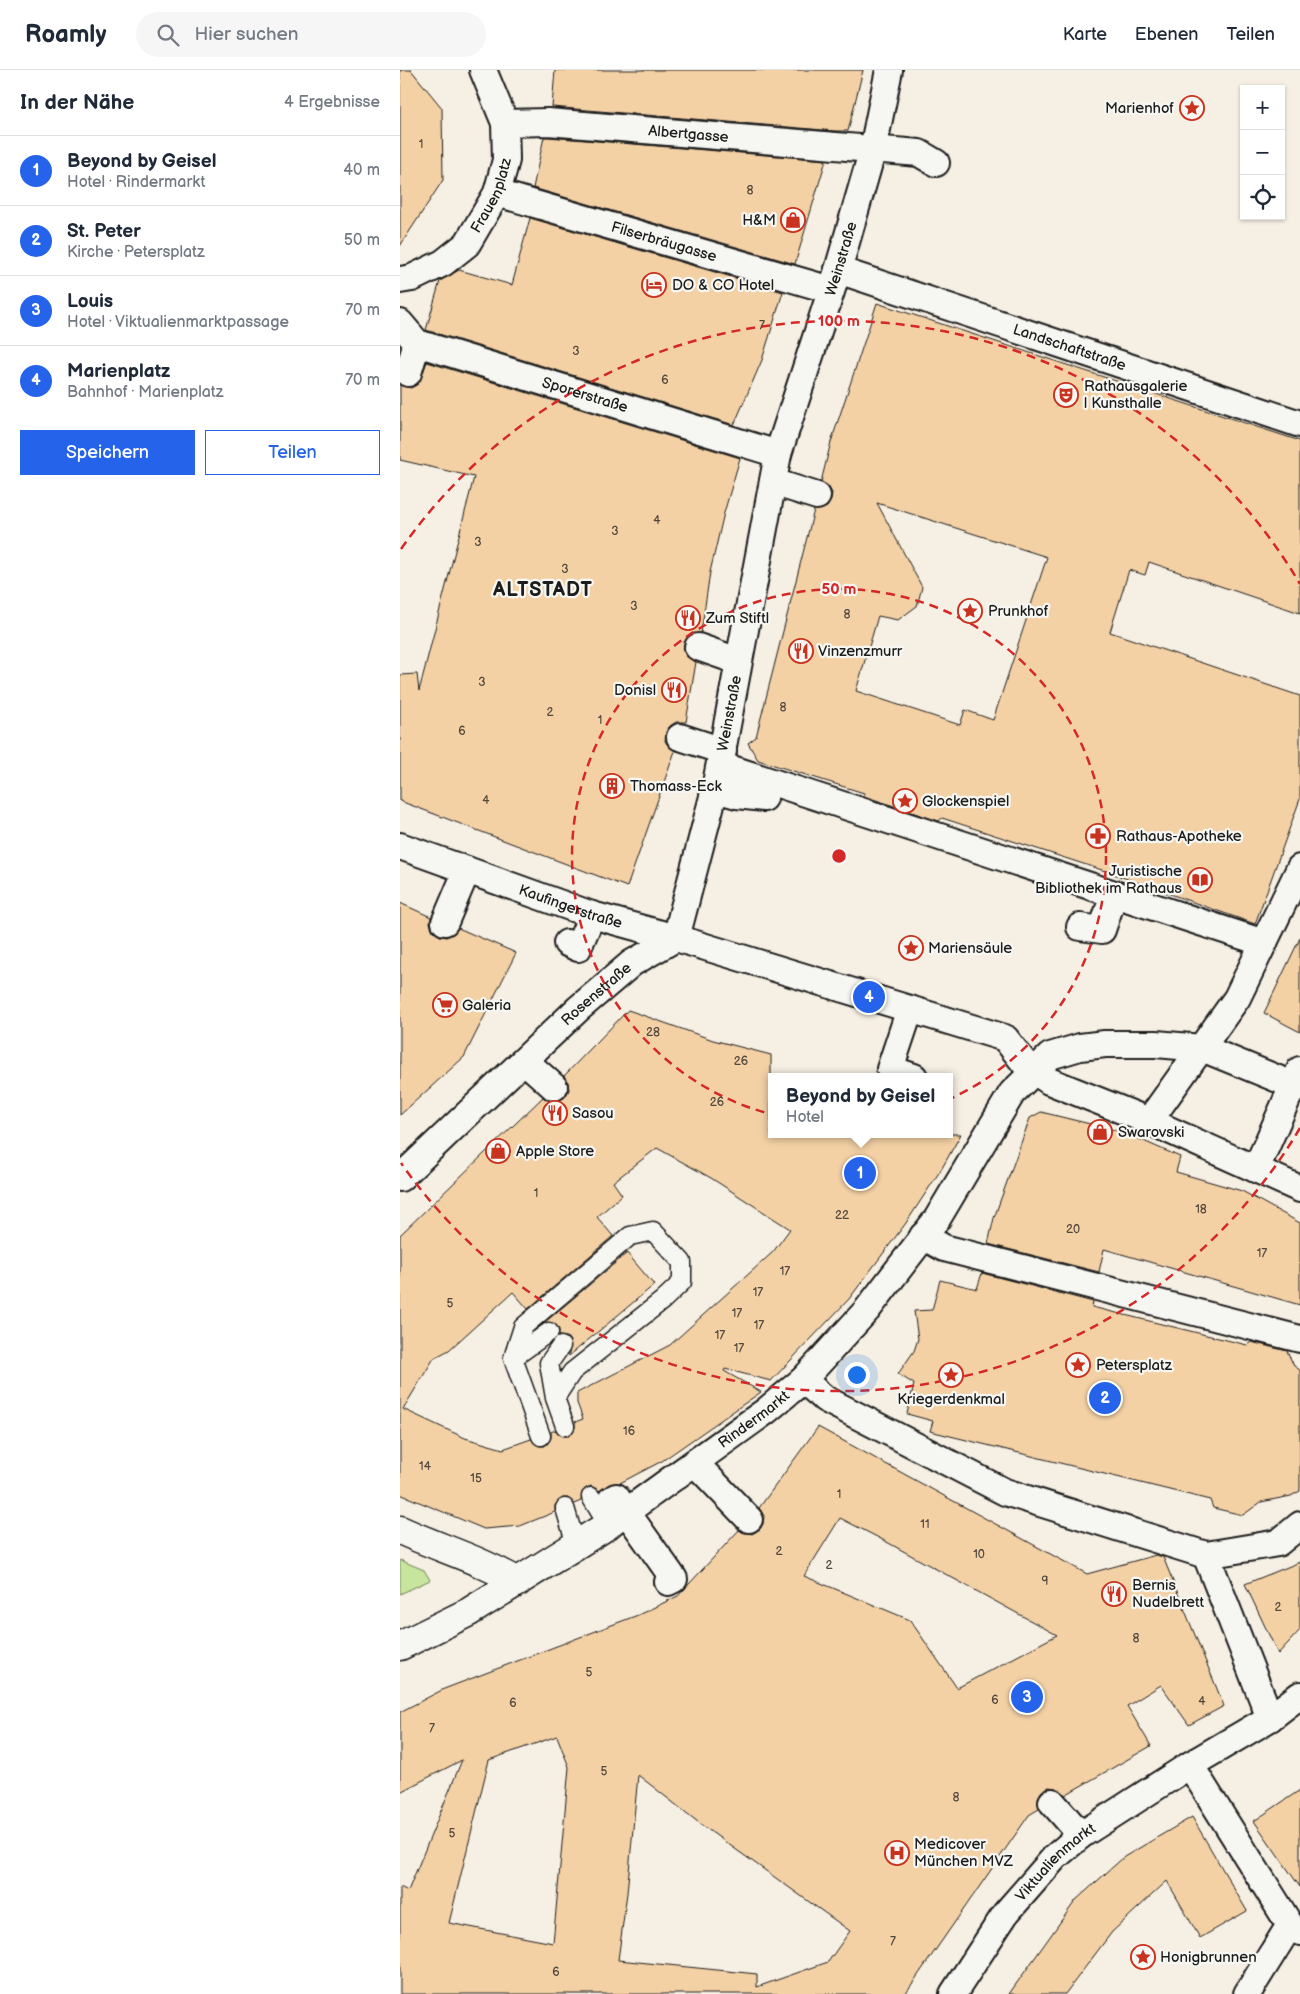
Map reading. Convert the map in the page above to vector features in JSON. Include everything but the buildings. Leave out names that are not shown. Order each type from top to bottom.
[{"type":"street","name":"Frauenplatz","points":[[400,280],[412,278],[444,263],[467,244],[497,193],[506,160],[505,123],[483,70]]},
{"type":"street","name":"Weinstraße","points":[[676,938],[724,775],[738,661],[778,454],[835,280],[873,149],[890,70]]},
{"type":"street","name":"Albertgasse","points":[[505,123],[548,122],[873,149]]},
{"type":"street","points":[[873,149],[932,156]]},
{"type":"street","name":"Filserbräugasse","points":[[497,193],[835,280]]},
{"type":"street","name":"Landschaftstraße","points":[[835,280],[1300,424]]},
{"type":"street","points":[[400,323],[417,342],[408,374]]},
{"type":"street","name":"Sporerstraße","points":[[417,342],[778,454]]},
{"type":"street","points":[[773,482],[817,496]]},
{"type":"street","name":"Weinstraße","points":[[698,647],[738,661]]},
{"type":"street","points":[[680,738],[724,775],[762,803]]},
{"type":"street","points":[[724,775],[899,819],[1114,894],[1268,934]]},
{"type":"street","name":"Kaufingerstraße","points":[[400,846],[592,915],[676,938],[1005,1038],[1026,1065],[1049,1081],[1149,1121],[1300,1189]]},
{"type":"street","points":[[1149,1121],[1236,998],[1300,868]]},
{"type":"street","points":[[445,922],[467,870]]},
{"type":"street","points":[[1086,924],[1102,930],[1114,894]]},
{"type":"street","points":[[567,943],[578,948],[592,915]]},
{"type":"street","name":"Rosenstraße","points":[[400,1178],[578,1009],[632,964],[676,938]]},
{"type":"street","points":[[902,1073],[890,1069],[910,1009]]},
{"type":"street","name":"Rindermarkt","points":[[400,1646],[469,1612],[576,1545],[609,1508],[695,1463],[766,1411],[803,1380],[858,1304],[937,1219],[1012,1093],[1050,1056],[1080,1047],[1156,1044],[1202,1048],[1298,1081]]},
{"type":"street","points":[[525,1061],[554,1087]]},
{"type":"street","points":[[1256,1169],[1298,1081]]},
{"type":"street","points":[[923,1236],[944,1248],[1300,1339]]},
{"type":"street","points":[[803,1380],[825,1399],[1005,1492],[1206,1555],[1278,1543],[1300,1525]]},
{"type":"street","points":[[695,1463],[749,1519]]},
{"type":"street","points":[[609,1508],[674,1578],[668,1582]]},
{"type":"street","points":[[400,1530],[437,1548],[497,1570],[518,1582]]},
{"type":"street","points":[[1206,1555],[1270,1718]]},
{"type":"street","name":"Viktualienmarkt","points":[[953,1994],[1006,1913],[1055,1857],[1081,1835],[1190,1765],[1270,1718],[1300,1695]]},
{"type":"street","points":[[1190,1765],[1295,1928],[1247,1994]]},
{"type":"street","points":[[1052,1802],[1081,1835]]},
{"type":"lane","points":[[541,1436],[513,1358],[523,1327],[630,1236],[653,1231],[682,1262],[682,1282],[663,1300],[572,1372],[555,1398]]},
{"type":"lane","points":[[513,1358],[549,1332]]},
{"type":"lane","points":[[561,1346],[549,1363],[555,1398],[564,1426]]},
{"type":"lane","points":[[564,1508],[576,1545]]},
{"type":"green space","points":[[400,1560],[424,1570],[430,1580],[400,1594]]},
{"type":"place","name":"Marienhof","points":[[1192,108]]},
{"type":"place","name":"H&M","points":[[793,220]]},
{"type":"place","name":"DO & CO Hotel","points":[[654,285]]},
{"type":"place","name":"Rathausgalerie | Kunsthalle","points":[[1066,395]]},
{"type":"place","name":"Prunkhof","points":[[970,611]]},
{"type":"place","name":"Zum Stiftl","points":[[688,618]]},
{"type":"place","name":"Vinzenzmurr","points":[[801,651]]},
{"type":"place","name":"Donisl","points":[[674,690]]},
{"type":"place","name":"Thomass-Eck","points":[[612,786]]},
{"type":"place","name":"Glockenspiel","points":[[905,801]]},
{"type":"place","name":"Rathaus-Apotheke","points":[[1098,836]]},
{"type":"place","name":"Juristische Bibliothek im Rathaus","points":[[1200,880]]},
{"type":"place","name":"Mariensäule","points":[[911,948]]},
{"type":"place","name":"Marienplatz","points":[[869,997]]},
{"type":"place","name":"Galeria","points":[[445,1005]]},
{"type":"place","name":"Sasou","points":[[555,1113]]},
{"type":"place","name":"Swarovski","points":[[1100,1132]]},
{"type":"place","name":"Apple Store","points":[[498,1151]]},
{"type":"place","name":"Beyond by Geisel","points":[[860,1173]]},
{"type":"place","name":"Petersplatz","points":[[1078,1365]]},
{"type":"place","name":"Kriegerdenkmal","points":[[951,1375]]},
{"type":"place","name":"St. Peter","points":[[1105,1398]]},
{"type":"place","name":"Bernis Nudelbrett","points":[[1114,1594]]},
{"type":"place","name":"Louis","points":[[1027,1697]]},
{"type":"place","name":"Medicover München MVZ","points":[[897,1853]]},
{"type":"place","name":"Honigbrunnen","points":[[1143,1957]]},
{"type":"district","name":"ALTSTADT","points":[[543,590]]}]
